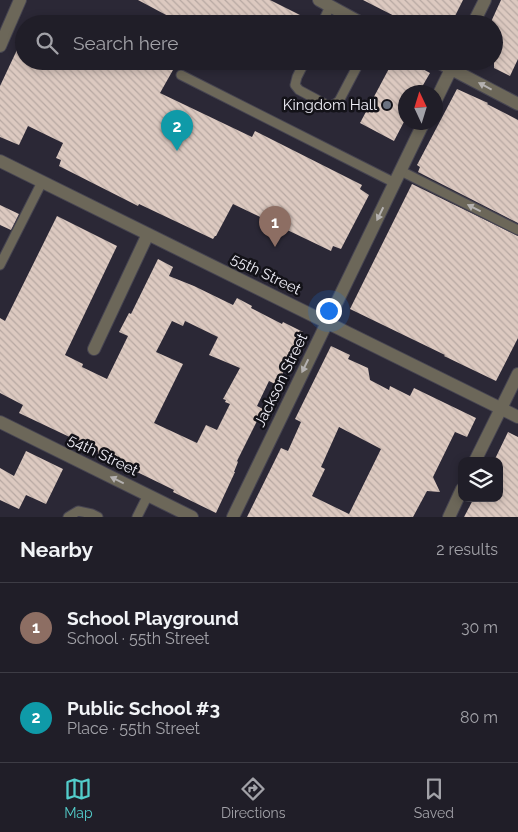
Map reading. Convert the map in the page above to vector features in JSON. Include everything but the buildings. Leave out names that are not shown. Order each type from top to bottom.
[{"type":"street","points":[[0,46],[20,0]]},
{"type":"street","points":[[478,15],[485,0]]},
{"type":"street","points":[[324,3],[346,15]]},
{"type":"street","points":[[443,86],[451,70]]},
{"type":"street","points":[[461,70],[518,104]]},
{"type":"street","name":"Jackson Street","points":[[233,517],[420,130]]},
{"type":"street","name":"55th Street","points":[[0,161],[518,417]]},
{"type":"street","points":[[94,349],[148,234]]},
{"type":"street","points":[[477,457],[518,374]]},
{"type":"street","name":"54th Street","points":[[0,422],[192,517]]},
{"type":"street","points":[[449,517],[458,498]]},
{"type":"lane","points":[[300,70],[295,85],[299,90],[328,106],[333,106],[339,101],[355,70]]},
{"type":"lane","points":[[181,75],[395,183]]},
{"type":"lane","points":[[401,171],[518,230]]},
{"type":"lane","points":[[0,265],[42,182]]},
{"type":"lane","points":[[137,517],[148,495]]},
{"type":"lane","points":[[68,517],[78,511],[98,517]]},
{"type":"place","name":"Kingdom Hall","points":[[387,105]]},
{"type":"place","name":"Public School #3","points":[[177,151]]},
{"type":"place","name":"School Playground","points":[[275,247]]}]
